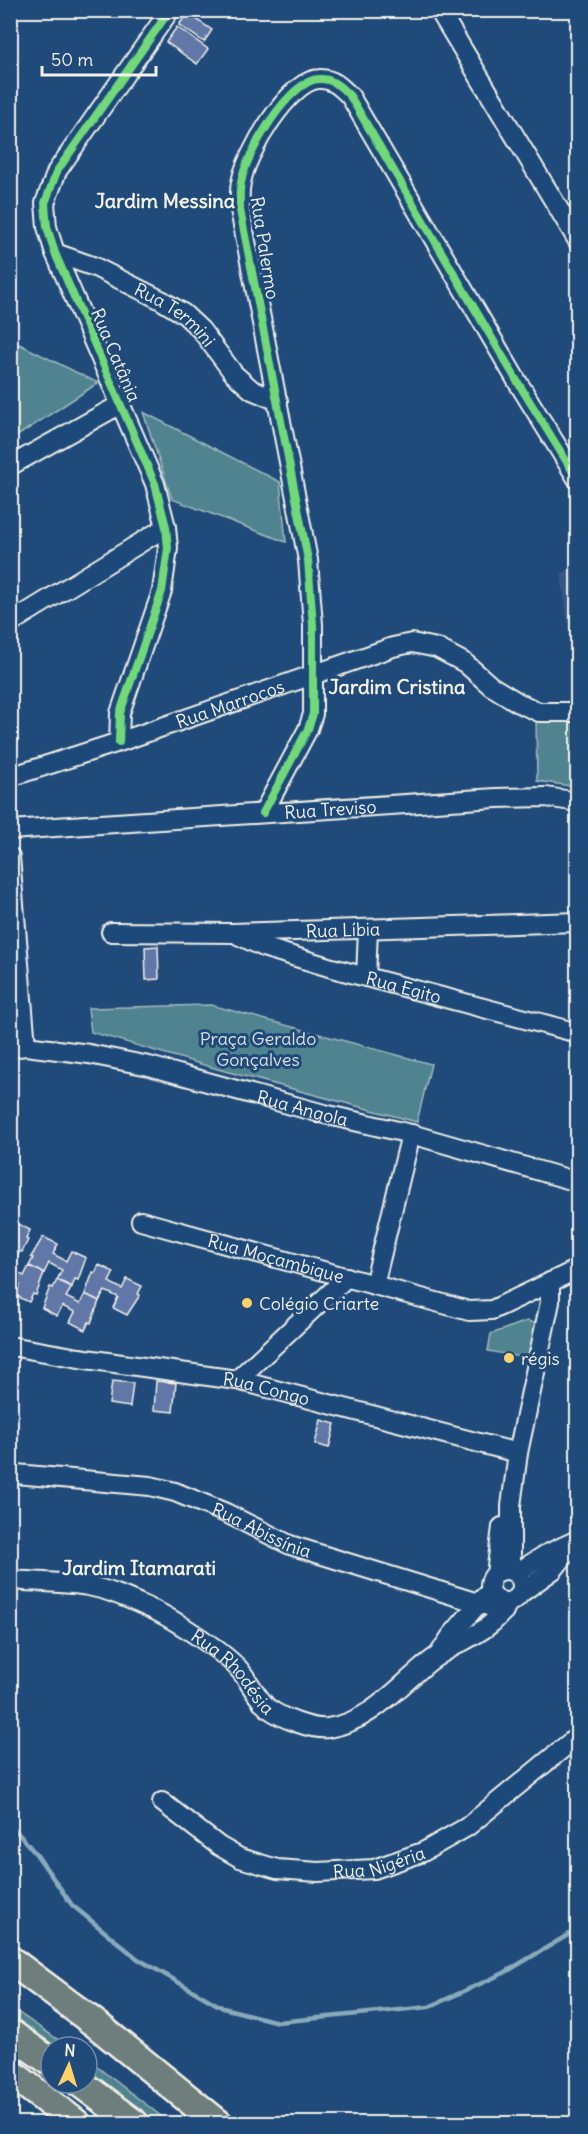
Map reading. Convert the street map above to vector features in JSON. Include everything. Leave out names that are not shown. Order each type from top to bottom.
[{"type":"highway","points":[[14,1963],[97,2025],[219,2124]]},
{"type":"highway","points":[[10,2033],[39,2054]]},
{"type":"highway","points":[[10,2072],[77,2124]]},
{"type":"highway","points":[[96,2095],[135,2124]]},
{"type":"street","name":"Rua Catânia","points":[[119,742],[120,713],[162,591],[168,548],[166,527],[155,484],[55,253],[47,227],[45,203],[57,171],[171,10]]},
{"type":"street","points":[[439,10],[578,241]]},
{"type":"street","name":"Rua Palermo","points":[[263,813],[308,729],[313,714],[313,625],[308,560],[240,210],[241,182],[250,155],[258,141],[290,96],[300,86],[311,80],[321,79],[339,85],[350,96],[517,381],[578,480]]},
{"type":"street","name":"Rua Termini","points":[[55,253],[95,267],[184,314],[201,330],[234,374],[252,390],[278,401]]},
{"type":"street","points":[[10,466],[121,404]]},
{"type":"street","points":[[10,623],[166,527]]},
{"type":"street","name":"Rua Marrocos","points":[[10,777],[119,742],[393,647],[412,643],[437,648],[465,663],[491,686],[519,703],[540,712],[578,712]]},
{"type":"street","name":"Rua Treviso","points":[[10,830],[496,798],[546,797],[578,802]]},
{"type":"street","points":[[10,857],[18,1047]]},
{"type":"street","name":"Rua Líbia","points":[[111,932],[233,933],[578,922]]},
{"type":"street","points":[[366,977],[368,929]]},
{"type":"street","name":"Rua Egito","points":[[233,933],[266,948],[366,977],[578,1033]]},
{"type":"street","name":"Rua Angola","points":[[18,1047],[89,1054],[149,1066],[324,1114],[411,1134],[578,1182]]},
{"type":"street","points":[[374,1285],[411,1134]]},
{"type":"street","name":"Rua Moçambique","points":[[141,1221],[469,1311],[492,1310],[578,1269]]},
{"type":"street","points":[[237,1380],[347,1277]]},
{"type":"street","points":[[499,1582],[518,1453],[550,1302],[550,1282]]},
{"type":"street","name":"Rua Congo","points":[[10,1346],[237,1380],[518,1453]]},
{"type":"street","name":"Rua Abissínia","points":[[16,1474],[150,1486],[175,1492],[226,1513],[290,1545],[499,1582],[511,1603]]},
{"type":"street","points":[[440,1653],[451,1635],[499,1582],[576,1540]]},
{"type":"street","points":[[440,1653],[476,1635],[559,1564],[576,1540]]},
{"type":"street","name":"Rua Rhodésia","points":[[10,1580],[89,1586],[120,1595],[158,1612],[237,1667],[268,1708],[290,1720],[308,1726],[327,1728],[352,1721],[375,1709],[440,1653]]},
{"type":"street","points":[[499,1582],[522,1582],[511,1603]]},
{"type":"street","name":"Rua Nigéria","points":[[162,1802],[219,1846],[240,1858],[278,1869],[318,1872],[374,1869],[423,1852],[467,1827],[578,1736]]},
{"type":"shaded area","points":[[577,565],[578,684],[576,685],[561,574]]},
{"type":"green space","points":[[17,343],[98,383],[11,440],[11,363]]},
{"type":"green space","points":[[143,412],[280,482],[286,542],[172,499]]},
{"type":"green space","points":[[536,718],[577,718],[577,787],[537,781]]},
{"type":"green space","name":"Praça Geraldo Gonçalves","points":[[211,1005],[431,1064],[417,1122],[221,1070],[91,1032],[88,1008]]},
{"type":"green space","points":[[527,1321],[539,1324],[537,1360],[488,1351],[491,1334]]},
{"type":"green space","points":[[10,2007],[51,2035],[39,2035],[39,2039],[11,2019]]},
{"type":"green space","points":[[99,2068],[170,2123],[148,2123],[99,2084]]},
{"type":"building","points":[[187,13],[212,30],[204,42],[179,25]]},
{"type":"building","points":[[177,27],[208,49],[197,64],[166,42]]},
{"type":"building","points":[[158,946],[159,979],[146,980],[145,947]]},
{"type":"building","points":[[16,1223],[30,1230],[26,1239],[28,1240],[16,1259],[10,1257],[10,1233]]},
{"type":"building","points":[[43,1237],[58,1244],[53,1254],[66,1261],[71,1251],[86,1258],[78,1280],[75,1279],[72,1287],[57,1280],[62,1270],[49,1263],[44,1273],[29,1266],[33,1258],[31,1257]]},
{"type":"building","points":[[10,1257],[16,1259],[11,1269],[24,1276],[29,1266],[44,1273],[36,1295],[33,1294],[29,1302],[14,1295],[20,1285],[10,1280]]},
{"type":"building","points":[[99,1265],[114,1272],[109,1282],[122,1289],[127,1279],[142,1286],[138,1294],[140,1295],[127,1315],[113,1308],[118,1297],[105,1291],[99,1301],[85,1294],[93,1272],[95,1273]]},
{"type":"building","points":[[57,1280],[72,1287],[66,1297],[80,1304],[85,1294],[99,1301],[91,1323],[89,1322],[85,1330],[70,1322],[75,1312],[62,1306],[57,1316],[42,1308],[50,1287],[53,1288]]},
{"type":"building","points":[[112,1381],[133,1383],[130,1407],[109,1404]]},
{"type":"building","points":[[156,1381],[176,1383],[173,1412],[154,1410]]},
{"type":"building","points":[[321,1420],[335,1424],[329,1448],[315,1444]]},
{"type":"waterway","points":[[10,1824],[36,1854],[72,1905],[138,1959],[223,2008],[278,2022],[429,2007],[504,1973],[578,1929]]},
{"type":"cycle path","points":[[119,742],[120,713],[162,591],[168,548],[166,527],[155,484],[55,253],[47,227],[45,203],[57,171],[170,10]]},
{"type":"cycle path","points":[[263,813],[308,729],[313,714],[313,625],[308,560],[240,210],[240,189],[251,155],[270,121],[282,105],[307,83],[319,79],[328,80],[340,86],[350,96],[517,381],[578,480]]},
{"type":"place","name":"Colégio Criarte","points":[[247,1303]]},
{"type":"place","name":"régis","points":[[509,1358]]},
{"type":"district","name":"Jardim Messina","points":[[165,200]]},
{"type":"district","name":"Jardim Cristina","points":[[397,686]]},
{"type":"district","name":"Jardim Itamarati","points":[[139,1567]]}]
